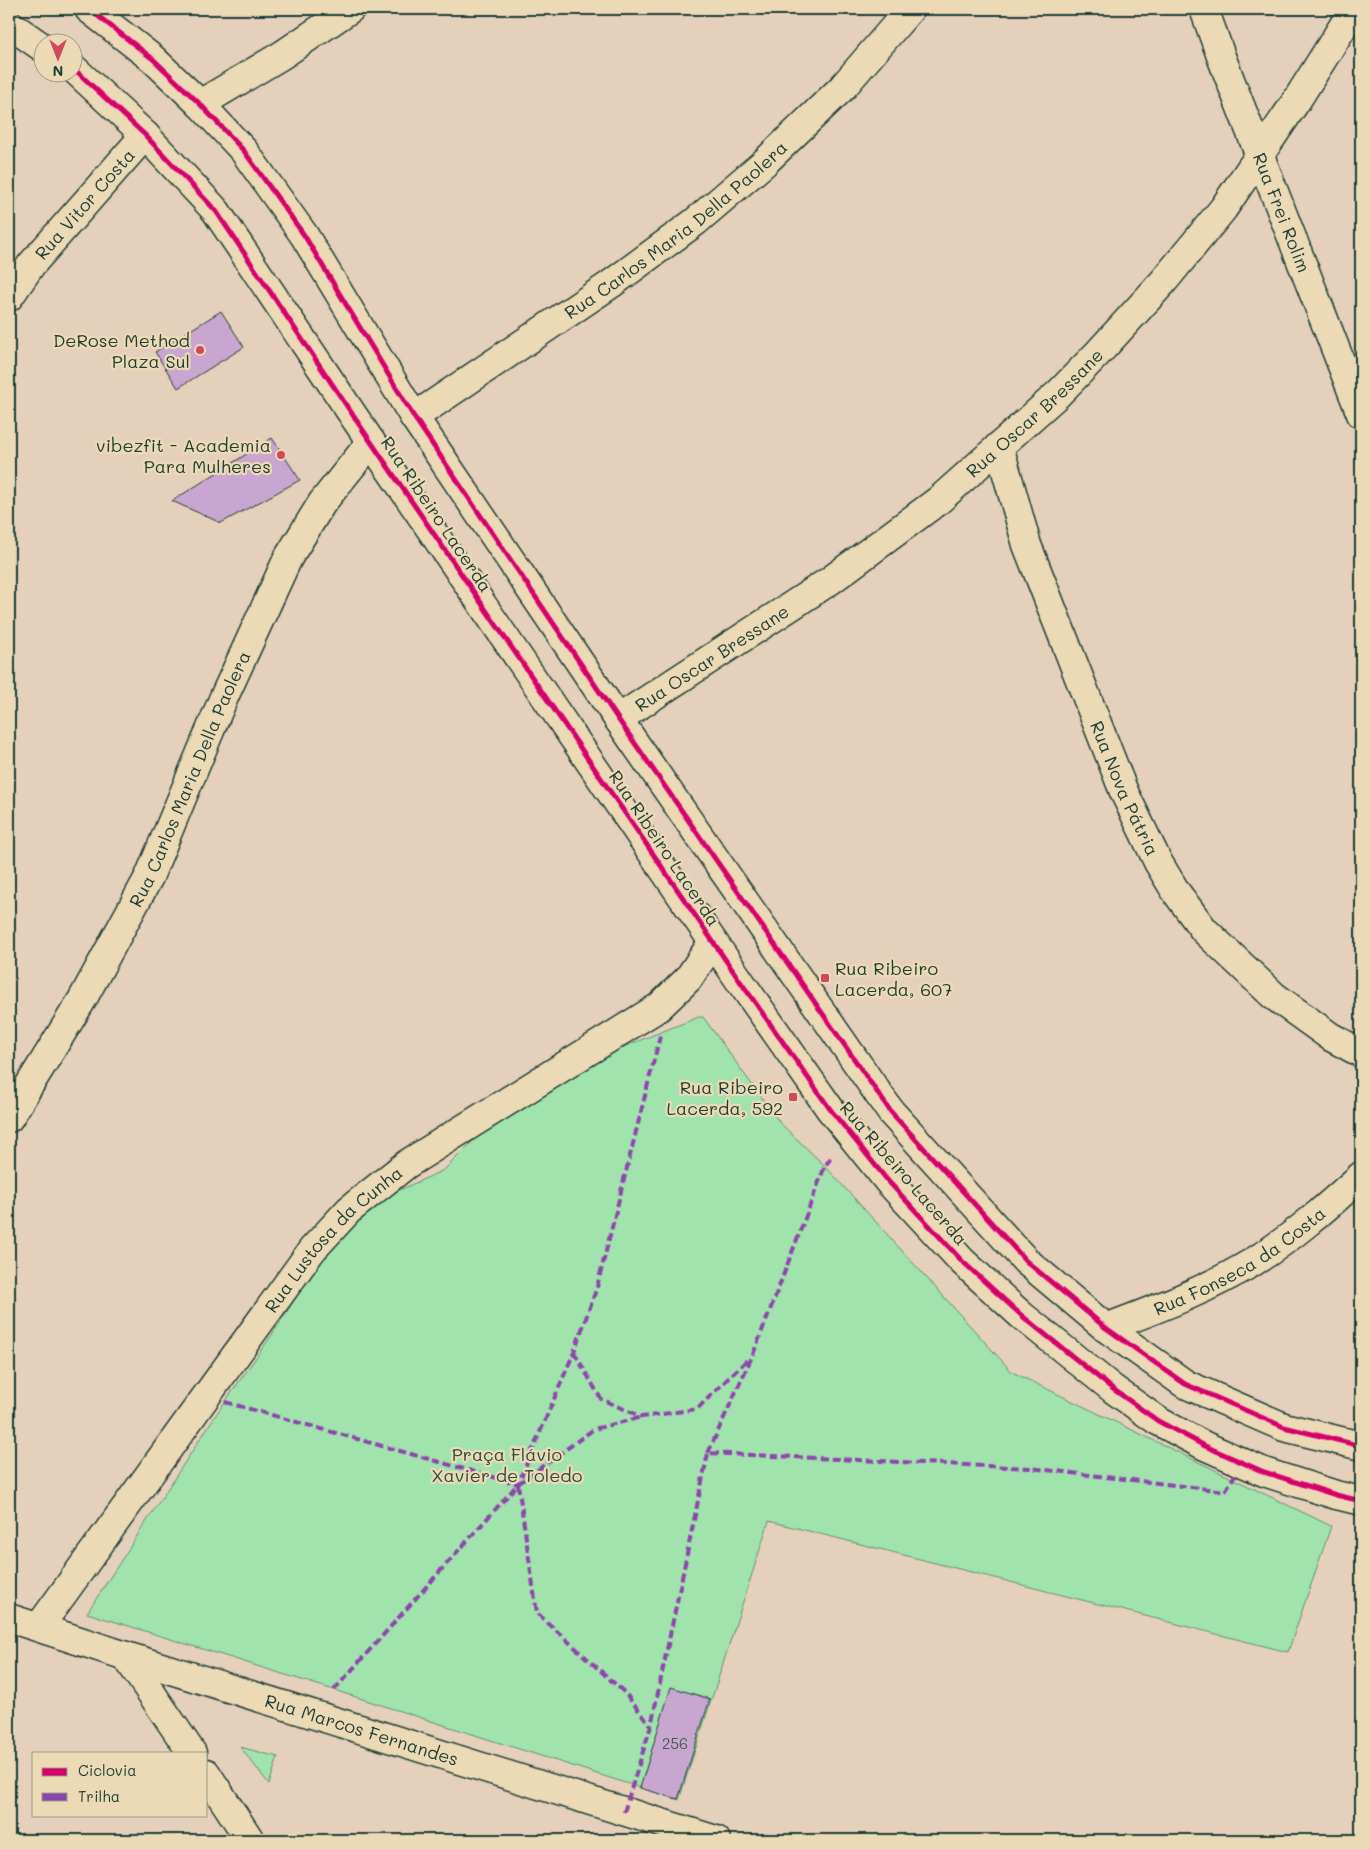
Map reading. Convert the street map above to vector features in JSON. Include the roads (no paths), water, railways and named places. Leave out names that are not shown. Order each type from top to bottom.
[{"type":"street","name":"Rua Ribeiro Lacerda","points":[[88,9],[153,59],[200,104],[244,152],[304,235],[414,417],[618,719],[891,1112],[1026,1261],[1106,1328],[1185,1384],[1284,1427],[1361,1446]]},
{"type":"street","points":[[200,104],[282,55],[350,9]]},
{"type":"street","name":"Rua Carlos Maria Della Paolera","points":[[414,417],[611,284],[695,222],[765,162],[842,88],[910,9]]},
{"type":"street","name":"Rua Frei Rolim","points":[[1204,9],[1361,414]]},
{"type":"street","name":"Rua Oscar Bressane","points":[[618,719],[831,580],[939,500],[1058,394],[1163,282],[1223,209],[1295,103],[1354,9]]},
{"type":"street","points":[[9,24],[32,40]]},
{"type":"street","name":"Rua Ribeiro Lacerda","points":[[82,76],[145,135],[216,211],[371,442],[713,942],[830,1109],[888,1181],[962,1261],[1021,1316],[1113,1389],[1158,1421],[1205,1446],[1264,1472],[1336,1496],[1361,1501]]},
{"type":"street","name":"Rua Vitor Costa","points":[[9,297],[31,265],[145,135]]},
{"type":"street","name":"Rua Carlos Maria Della Paolera","points":[[9,1118],[82,1000],[149,878],[224,697],[288,558],[322,503],[371,442]]},
{"type":"street","name":"Rua Nova Pátria","points":[[999,446],[1027,545],[1124,792],[1158,862],[1176,892],[1204,930],[1274,996],[1331,1037],[1361,1054]]},
{"type":"street","name":"Rua Lustosa da Cunha","points":[[39,1627],[312,1250],[349,1210],[407,1164],[659,1006],[688,979],[713,942]]},
{"type":"street","name":"Rua Fonseca da Costa","points":[[1106,1328],[1183,1298],[1252,1262],[1310,1222],[1361,1176]]},
{"type":"street","name":"Rua Marcos Fernandes","points":[[9,1618],[716,1840]]},
{"type":"street","points":[[126,1656],[191,1752]]},
{"type":"street","points":[[208,1776],[250,1840]]},
{"type":"place","name":"DeRose Method Plaza Sul","points":[[200,350]]},
{"type":"place","name":"vibezfit - Academia Para Mulheres","points":[[281,455]]},
{"type":"place","name":"Rua Ribeiro Lacerda, 607","points":[[825,978]]},
{"type":"place","name":"Rua Ribeiro Lacerda, 592","points":[[793,1097]]},
{"type":"park label","name":"Praça Flávio Xavier de Toledo","points":[[507,1464]]}]
